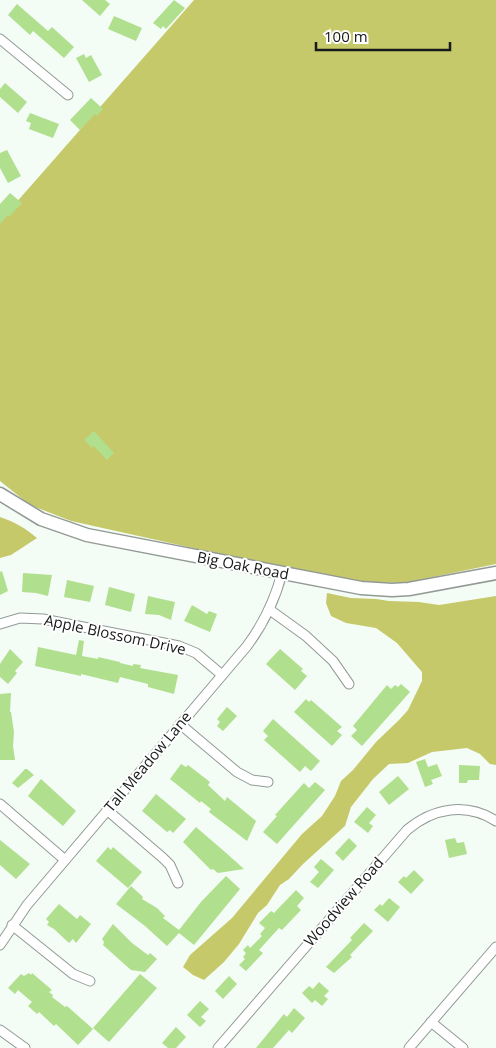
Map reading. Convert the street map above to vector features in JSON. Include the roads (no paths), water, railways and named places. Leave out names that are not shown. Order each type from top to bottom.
[{"type":"street","points":[[0,39],[68,95]]},
{"type":"street","name":"Big Oak Road","points":[[0,494],[42,519],[87,535],[361,588],[392,590],[496,572]]},
{"type":"street","name":"Tall Meadow Lane","points":[[0,945],[27,905],[256,634],[270,610],[282,572]]},
{"type":"street","points":[[270,610],[306,636],[334,661],[349,684]]},
{"type":"street","name":"Apple Blossom Drive","points":[[0,624],[6,621],[28,618],[179,646],[196,653],[222,675]]},
{"type":"street","points":[[180,724],[236,772],[252,780],[268,782]]},
{"type":"street","points":[[0,804],[65,860]]},
{"type":"street","name":"Woodview Road","points":[[218,1048],[411,826],[435,813],[459,809],[472,810],[496,821]]},
{"type":"street","points":[[107,810],[170,865],[178,883]]},
{"type":"street","points":[[12,925],[73,974],[90,981]]},
{"type":"street","points":[[409,1048],[496,947]]},
{"type":"street","points":[[432,1022],[462,1048]]},
{"type":"street","points":[[0,1030],[25,1048]]}]
